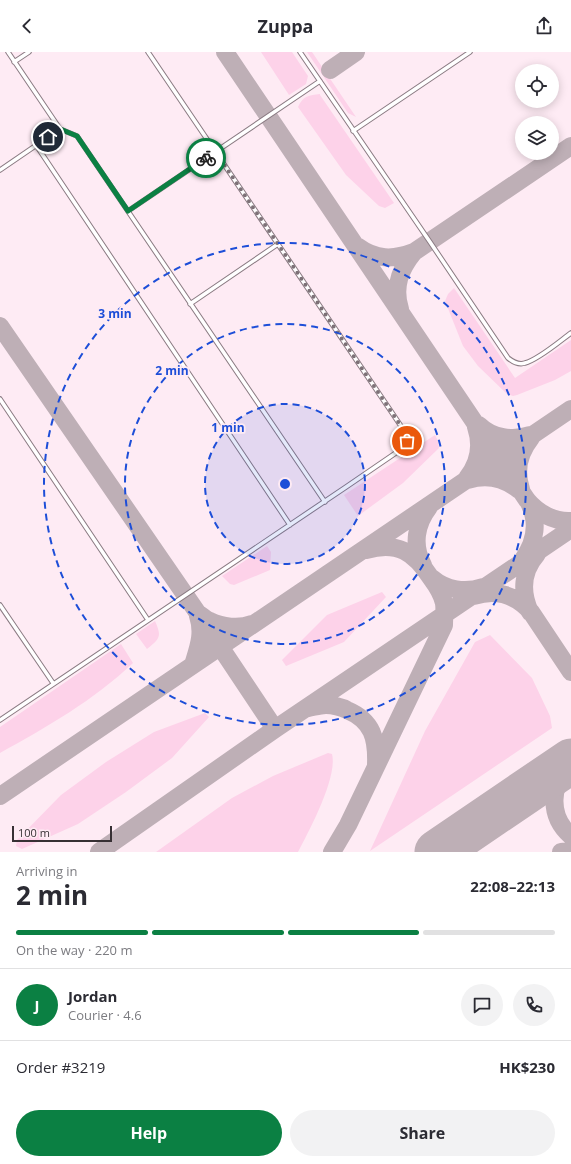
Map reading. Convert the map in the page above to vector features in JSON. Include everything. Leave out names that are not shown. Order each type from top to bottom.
[{"type":"lane","points":[[8,52],[60,129],[77,136],[325,502]]},
{"type":"lane","points":[[14,62],[29,52]]},
{"type":"lane","points":[[0,720],[325,502],[403,448],[407,441],[405,432],[148,52]]},
{"type":"lane","points":[[300,52],[508,358],[518,363],[525,363],[571,334]]},
{"type":"lane","points":[[353,131],[470,52]]},
{"type":"lane","points":[[128,211],[320,81]]},
{"type":"lane","points":[[0,170],[60,129]]},
{"type":"lane","points":[[36,145],[290,525]]},
{"type":"lane","points":[[190,304],[278,244]]},
{"type":"lane","points":[[0,399],[148,620]]},
{"type":"lane","points":[[0,605],[54,683]]},
{"type":"shaded area","points":[[261,52],[292,52],[308,76],[306,84],[289,95]]},
{"type":"shaded area","points":[[307,52],[312,52],[356,117],[348,113]]},
{"type":"shaded area","points":[[320,94],[394,203],[385,208],[379,206],[346,175],[298,107],[304,98]]},
{"type":"shaded area","points":[[454,288],[515,378],[571,340],[571,371],[555,380],[517,395],[513,396],[507,394],[478,366],[463,346],[445,301],[448,294]]},
{"type":"shaded area","points":[[435,435],[439,448],[403,483],[358,516],[344,495]]},
{"type":"shaded area","points":[[267,546],[271,552],[270,570],[234,585],[230,584],[222,576]]},
{"type":"shaded area","points":[[382,592],[386,597],[344,642],[286,666],[282,660],[327,615]]},
{"type":"shaded area","points":[[155,621],[159,634],[157,640],[147,649],[136,634]]},
{"type":"shaded area","points":[[490,635],[532,678],[550,716],[552,728],[370,851],[425,731],[475,642]]},
{"type":"shaded area","points":[[121,644],[133,663],[102,689],[70,712],[0,753],[0,727]]},
{"type":"shaded area","points":[[205,713],[209,717],[172,758],[126,792],[78,824],[22,849],[16,846],[17,840],[61,795],[106,762],[154,732]]},
{"type":"shaded area","points":[[328,753],[332,754],[333,764],[327,790],[298,852],[156,852],[232,798],[273,776]]},
{"type":"taxiway","points":[[225,52],[527,500],[531,505],[547,516],[558,520],[571,521]]},
{"type":"taxiway","points":[[330,70],[356,52]]},
{"type":"taxiway","points":[[357,246],[371,254],[385,257],[406,255],[414,252],[571,146]]},
{"type":"taxiway","points":[[400,309],[397,293],[399,279],[405,265],[414,252]]},
{"type":"taxiway","points":[[0,326],[197,612],[275,729]]},
{"type":"taxiway","points":[[0,796],[571,409]]},
{"type":"taxiway","points":[[479,425],[490,433],[503,437],[517,438],[530,435]]},
{"type":"taxiway","points":[[467,478],[477,460],[479,440],[476,427]]},
{"type":"taxiway","points":[[521,489],[518,476],[519,462],[531,438]]},
{"type":"taxiway","points":[[468,480],[482,477],[495,478],[519,490]]},
{"type":"taxiway","points":[[522,561],[527,554],[533,539],[535,524],[534,516],[528,501]]},
{"type":"taxiway","points":[[423,565],[417,550],[417,535],[421,520],[429,507]]},
{"type":"taxiway","points":[[99,852],[275,729],[571,529]]},
{"type":"taxiway","points":[[332,852],[348,825],[444,625],[444,603],[442,596],[425,569],[418,561],[411,555],[396,548],[387,547],[366,550]]},
{"type":"taxiway","points":[[530,612],[525,597],[524,582],[528,567],[537,554]]},
{"type":"taxiway","points":[[432,578],[450,588],[469,590],[483,587]]},
{"type":"taxiway","points":[[474,596],[490,593],[505,595],[519,601],[531,612],[571,672]]},
{"type":"taxiway","points":[[199,614],[215,623],[225,626],[236,627],[252,624]]},
{"type":"taxiway","points":[[193,665],[200,635],[200,623],[198,616]]},
{"type":"taxiway","points":[[308,708],[324,705],[337,706],[356,714],[368,725],[372,732],[376,747],[376,765]]},
{"type":"taxiway","points":[[571,762],[559,780],[554,799],[558,819],[563,828],[571,836]]},
{"type":"taxiway","points":[[561,852],[571,851]]},
{"type":"runway","points":[[437,852],[571,761]]},
{"type":"way so far","points":[[206,158],[215,151],[405,432],[407,441]]},
{"type":"route","points":[[48,137],[60,129],[77,136],[128,211],[206,158]]}]
